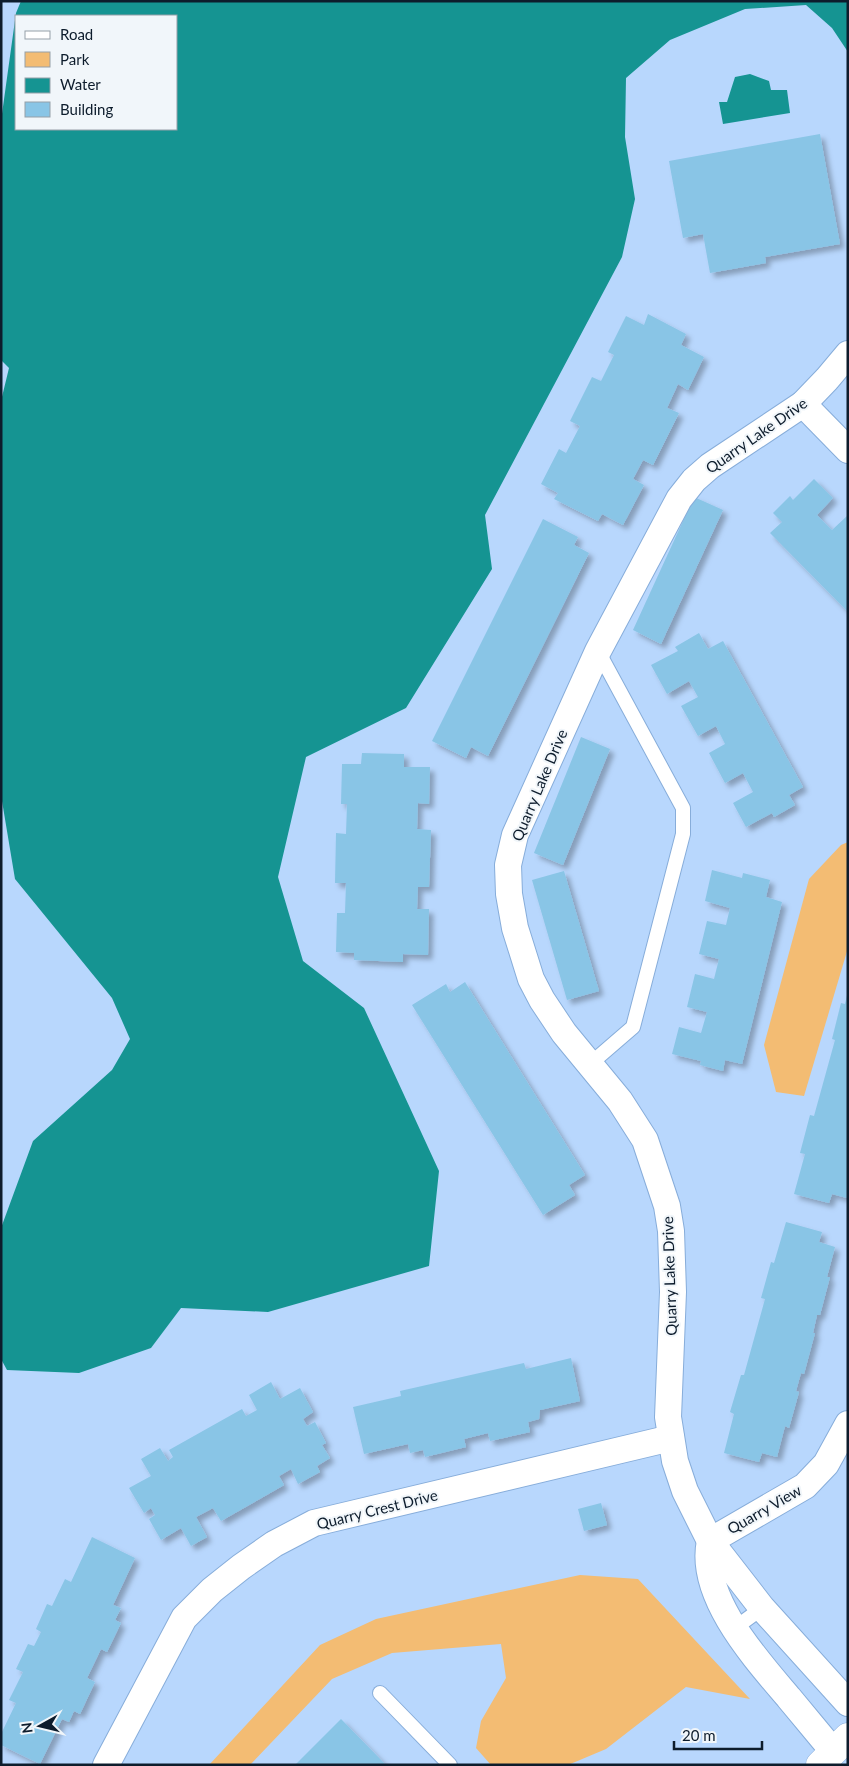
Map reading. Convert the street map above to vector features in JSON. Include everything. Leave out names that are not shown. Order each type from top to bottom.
[{"type":"street","name":"Quarry Lake Drive","points":[[848,354],[802,404],[710,466],[694,480],[679,500],[598,651],[515,835],[508,864],[509,894],[515,928],[531,979],[558,1025],[620,1101],[645,1140],[667,1206],[673,1292],[668,1417],[671,1438],[685,1491],[710,1541],[762,1608],[848,1703]]},
{"type":"street","points":[[802,404],[848,450]]},
{"type":"street","name":"Quarry View","points":[[710,1541],[805,1486],[826,1464],[848,1424]]},
{"type":"street","name":"Quarry Crest Drive","points":[[106,1765],[184,1618],[212,1590],[241,1566],[274,1544],[314,1524],[671,1438]]},
{"type":"street","name":"Quarry Lake Drive","points":[[710,1541],[708,1553],[709,1572],[719,1599],[735,1628],[752,1655],[834,1751]]},
{"type":"lane","points":[[590,1065],[633,1027],[683,834],[682,808],[598,651]]},
{"type":"lane","points":[[735,1628],[762,1608]]},
{"type":"lane","points":[[380,1693],[450,1765]]},
{"type":"green space","points":[[848,842],[848,948],[804,1096],[776,1092],[764,1045],[809,879],[841,845]]},
{"type":"green space","points":[[580,1575],[638,1579],[750,1699],[686,1687],[606,1749],[568,1765],[491,1765],[476,1748],[481,1721],[506,1678],[501,1644],[392,1653],[332,1679],[250,1765],[209,1765],[320,1645],[376,1619]]},
{"type":"water","points":[[21,1],[848,1],[848,52],[832,28],[806,5],[745,9],[670,40],[626,78],[625,137],[635,199],[622,257],[485,515],[492,569],[406,708],[306,757],[278,877],[303,961],[364,1008],[439,1171],[429,1266],[268,1312],[181,1308],[151,1348],[79,1373],[7,1370],[1,1359],[1,1228],[33,1141],[112,1070],[130,1039],[112,998],[15,879],[1,795],[1,401],[9,368],[1,360],[1,121],[15,20],[15,130],[178,130],[178,15],[16,15]]},
{"type":"water","points":[[750,74],[769,81],[771,90],[787,90],[790,113],[723,124],[719,102],[727,102],[735,77]]},
{"type":"building","points":[[820,134],[840,244],[765,257],[766,263],[710,273],[703,234],[683,238],[669,161]]},
{"type":"building","points":[[648,314],[686,334],[681,345],[704,357],[688,390],[678,384],[667,408],[679,413],[653,465],[643,460],[633,479],[644,485],[623,525],[602,514],[598,521],[554,499],[558,493],[541,484],[559,449],[566,453],[580,426],[570,421],[592,377],[601,381],[614,355],[608,352],[626,316],[644,325]]},
{"type":"building","points":[[814,479],[833,498],[817,515],[832,530],[848,517],[848,612],[770,533],[782,522],[773,513],[790,496],[793,500]]},
{"type":"building","points":[[694,497],[723,510],[661,644],[633,630]]},
{"type":"building","points":[[543,519],[578,537],[574,545],[589,553],[488,756],[471,747],[466,758],[432,741]]},
{"type":"building","points":[[699,633],[708,649],[723,641],[803,787],[789,795],[795,805],[774,817],[772,813],[746,827],[733,803],[753,792],[743,773],[725,783],[709,753],[725,744],[716,726],[698,736],[681,706],[698,697],[689,681],[667,694],[651,665],[678,651],[675,647]]},
{"type":"building","points":[[581,737],[610,749],[563,865],[534,853]]},
{"type":"building","points":[[362,753],[404,754],[404,767],[430,767],[429,804],[418,803],[417,829],[431,830],[429,887],[418,887],[417,909],[429,909],[428,955],[403,954],[403,962],[354,960],[354,953],[336,952],[337,913],[345,913],[346,883],[335,883],[336,833],[346,834],[347,804],[341,804],[342,764],[361,764]]},
{"type":"building","points":[[712,870],[742,878],[743,873],[770,880],[766,897],[782,902],[742,1064],[725,1060],[723,1071],[700,1065],[701,1061],[672,1054],[679,1027],[701,1033],[707,1012],[687,1007],[695,974],[714,979],[719,959],[699,954],[707,921],[726,925],[730,908],[705,901]]},
{"type":"building","points":[[564,871],[599,991],[567,1000],[532,880]]},
{"type":"building","points":[[465,982],[585,1175],[569,1185],[575,1195],[543,1215],[412,1005],[446,984],[450,992]]},
{"type":"building","points":[[847,995],[848,1196],[847,1198],[832,1194],[829,1203],[794,1194],[805,1154],[800,1153],[810,1115],[814,1116],[835,1040],[832,1039],[841,1003],[845,1004]]},
{"type":"building","points":[[786,1222],[822,1232],[819,1242],[835,1247],[827,1277],[830,1277],[820,1315],[817,1315],[813,1333],[815,1333],[804,1374],[801,1373],[796,1391],[799,1392],[789,1428],[785,1426],[777,1457],[762,1453],[759,1462],[724,1453],[734,1414],[730,1412],[741,1375],[744,1375],[765,1299],[761,1298],[771,1262],[774,1263]]},
{"type":"building","points":[[571,1358],[580,1401],[540,1410],[539,1419],[528,1422],[530,1432],[490,1441],[488,1433],[464,1439],[466,1447],[425,1457],[423,1450],[410,1453],[408,1444],[364,1454],[353,1407],[401,1396],[400,1391],[524,1363],[526,1369]]},
{"type":"building","points":[[271,1382],[280,1399],[300,1388],[313,1412],[303,1419],[307,1426],[315,1422],[326,1443],[322,1445],[330,1458],[317,1466],[320,1472],[298,1484],[291,1469],[279,1476],[284,1485],[221,1521],[213,1508],[196,1517],[207,1537],[191,1546],[181,1528],[161,1540],[149,1519],[155,1515],[151,1508],[144,1513],[129,1488],[151,1476],[141,1459],[160,1448],[168,1461],[173,1457],[169,1450],[242,1409],[246,1416],[257,1410],[249,1395]]},
{"type":"building","points":[[601,1503],[607,1525],[584,1531],[578,1509]]},
{"type":"building","points":[[92,1537],[135,1558],[113,1605],[121,1608],[115,1620],[121,1623],[107,1652],[101,1649],[87,1678],[95,1682],[80,1714],[74,1711],[69,1722],[62,1719],[40,1764],[1,1745],[1,1734],[16,1703],[9,1700],[23,1672],[16,1669],[28,1644],[34,1646],[41,1632],[36,1629],[47,1604],[52,1606],[65,1579],[71,1582]]},
{"type":"building","points":[[341,1719],[386,1765],[295,1765]]}]
